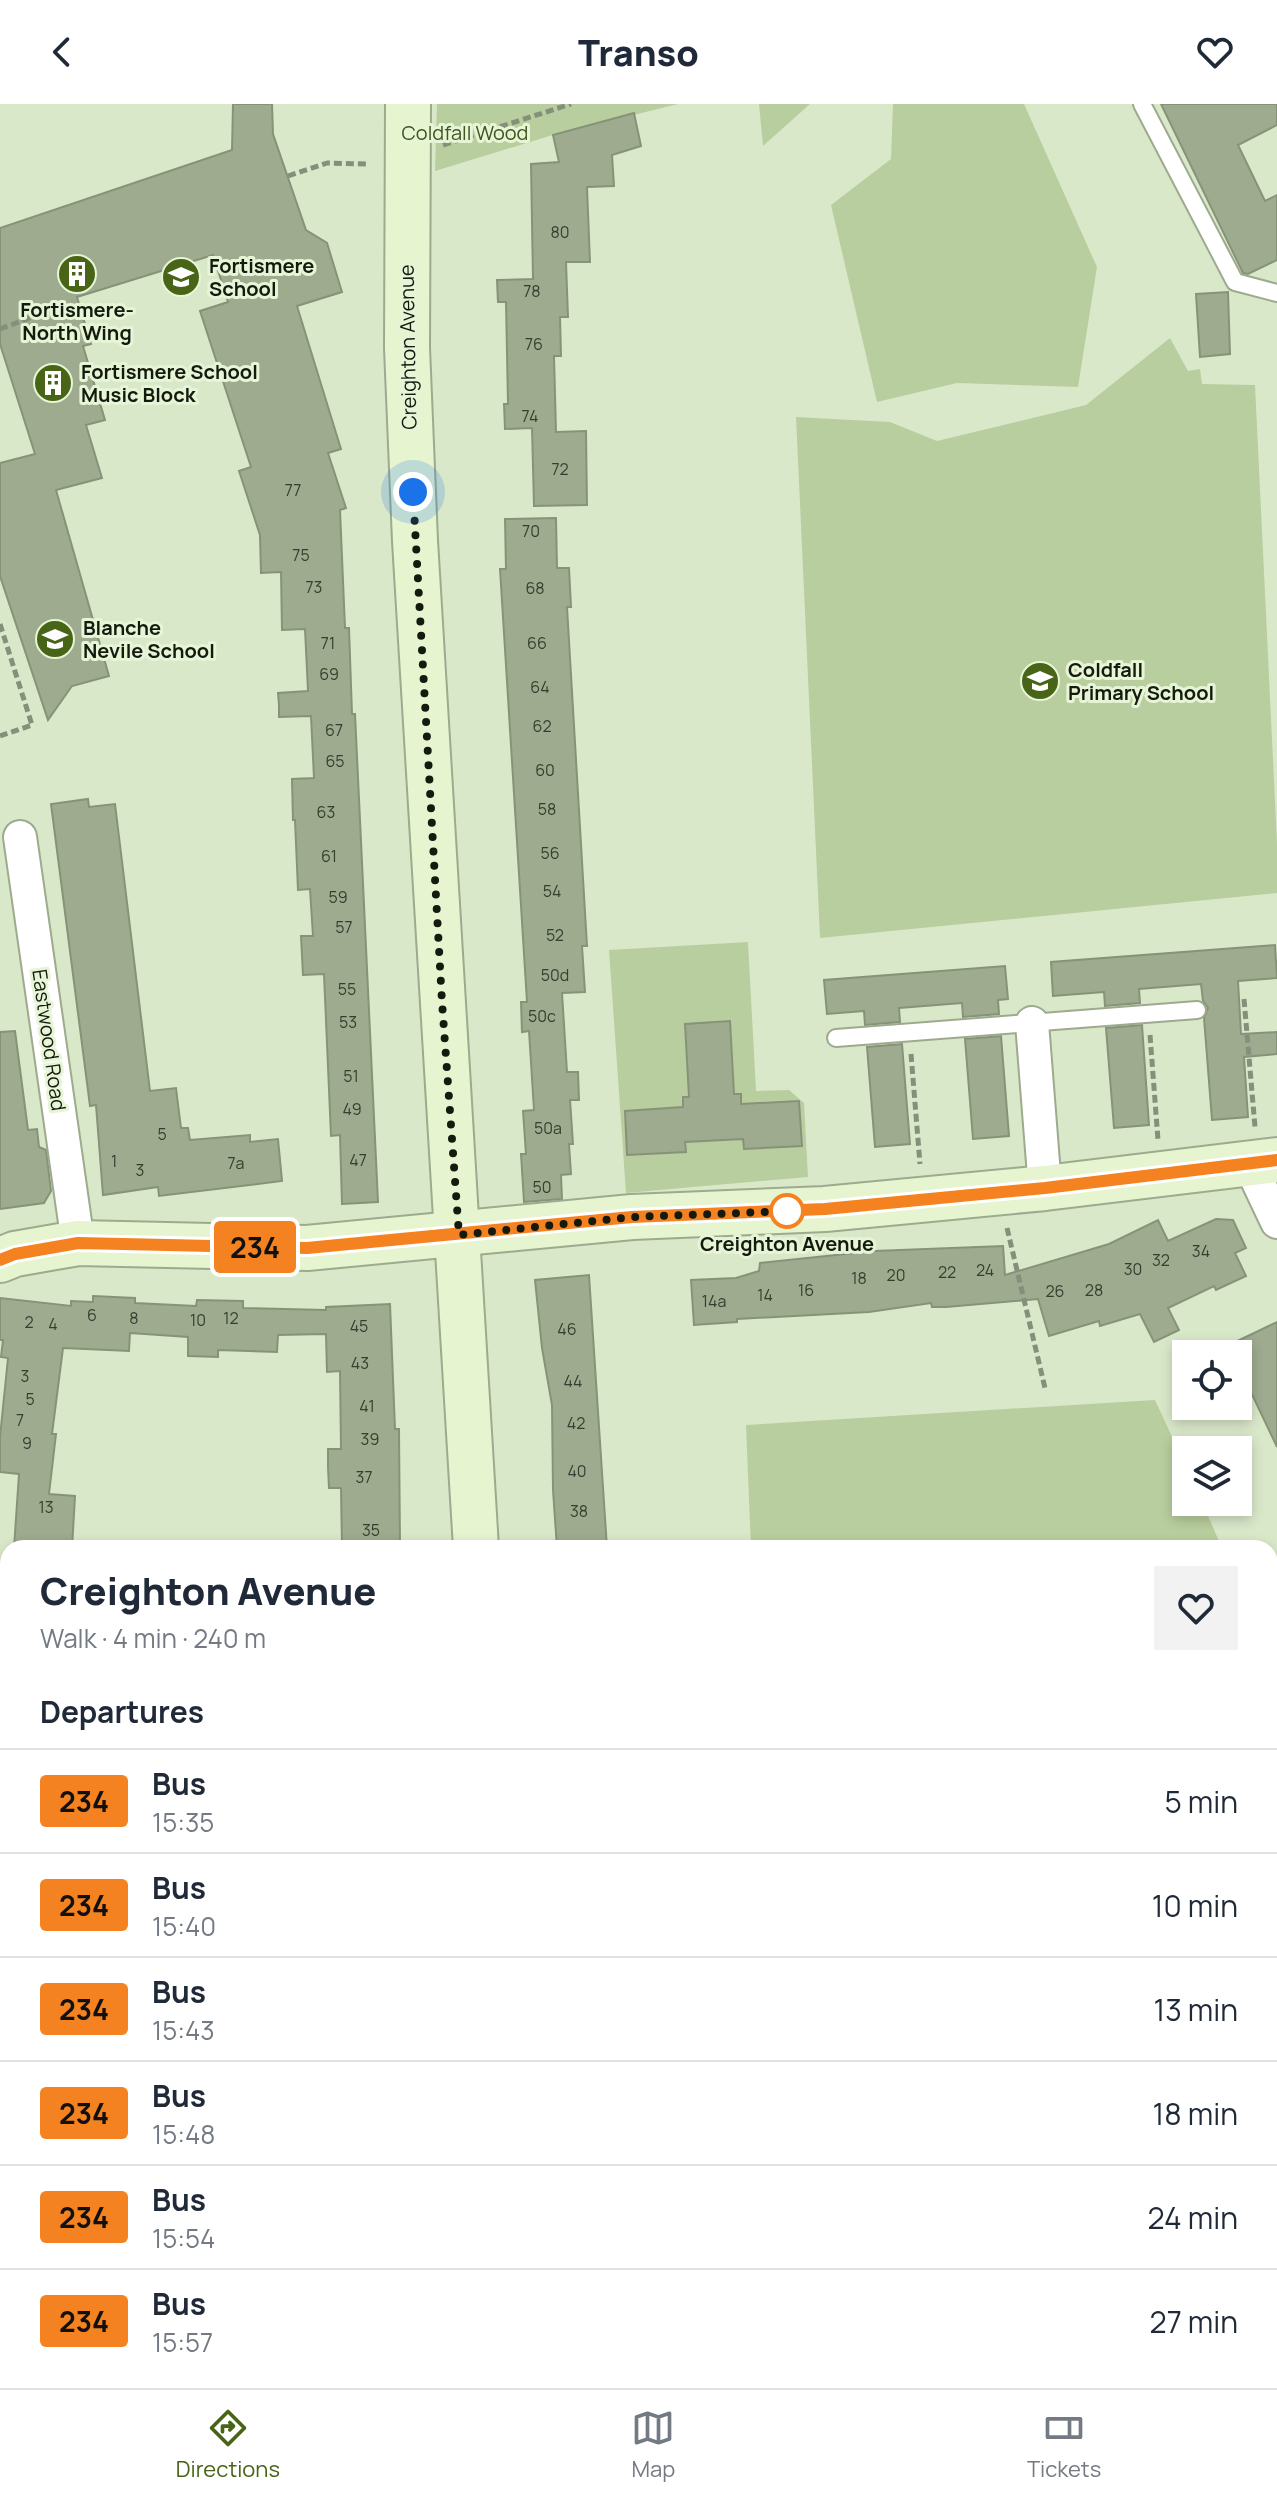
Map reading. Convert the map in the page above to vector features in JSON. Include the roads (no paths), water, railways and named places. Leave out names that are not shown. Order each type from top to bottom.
[{"type":"street","name":"Creighton Avenue","points":[[408,104],[407,348],[415,541],[476,1540]]},
{"type":"street","name":"Eastwood Road","points":[[20,837],[78,1243]]},
{"type":"street","points":[[1032,1023],[1045,1188]]},
{"type":"street","points":[[0,1260],[15,1254],[78,1243],[307,1248],[632,1217],[777,1212],[922,1201],[1045,1188],[1261,1154],[1277,1222]]},
{"type":"lane","points":[[1142,104],[1235,282],[1277,293]]},
{"type":"lane","points":[[836,1038],[1197,1010]]},
{"type":"place","name":"Fortismere- North Wing","points":[[77,274]]},
{"type":"place","name":"Fortismere School","points":[[181,277]]},
{"type":"place","name":"Fortismere School Music Block","points":[[53,383]]},
{"type":"place","name":"Blanche Nevile School","points":[[55,639]]},
{"type":"place","name":"Coldfall Primary School","points":[[1040,681]]},
{"type":"place","name":"Creighton Avenue","points":[[787,1211]]},
{"type":"park label","name":"Coldfall Wood","points":[[465,133]]}]
